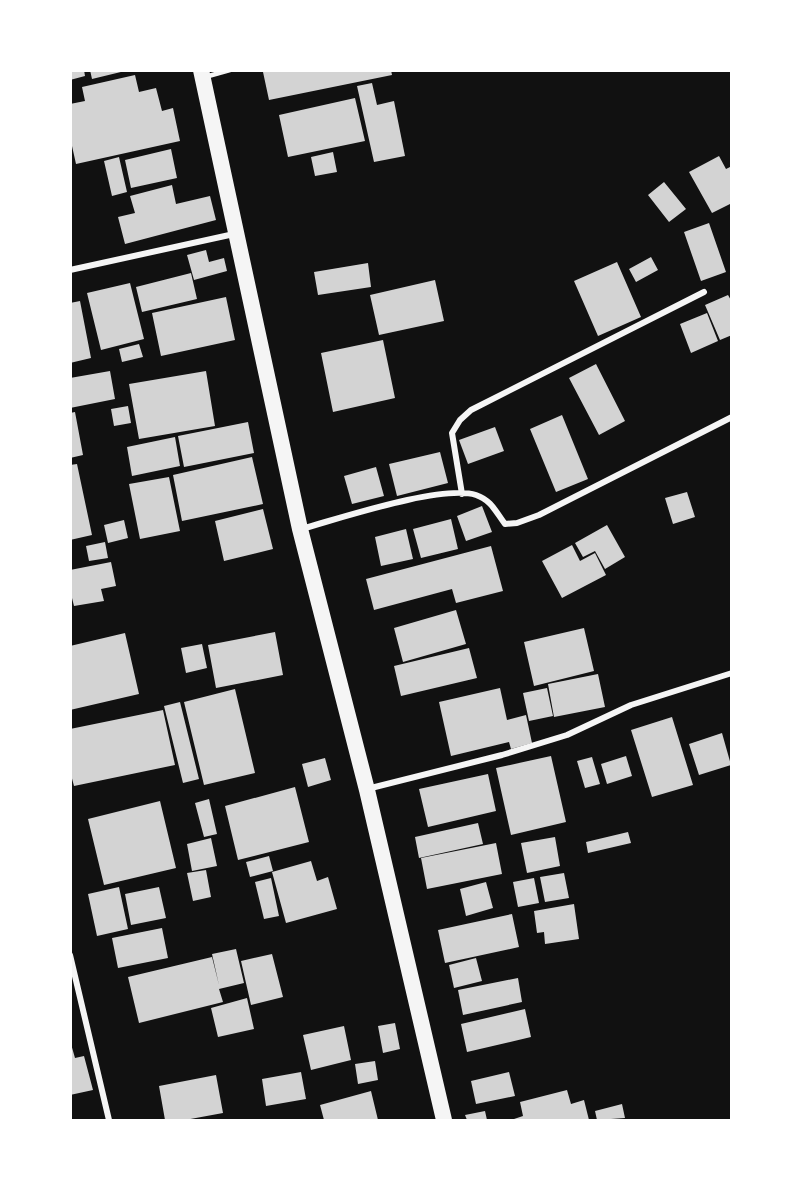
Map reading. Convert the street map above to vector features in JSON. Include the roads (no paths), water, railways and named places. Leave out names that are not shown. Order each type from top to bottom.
[{"type":"highway","points":[[202,74],[300,530],[367,789],[444,1120]]},
{"type":"street","points":[[70,270],[237,233]]},
{"type":"street","points":[[462,494],[452,433],[460,420],[471,410],[704,292]]},
{"type":"street","points":[[300,530],[406,500],[462,494],[474,495],[486,500],[493,505],[505,524],[517,523],[539,515],[732,417]]},
{"type":"street","points":[[367,789],[502,755],[556,738],[632,705],[732,674]]},
{"type":"street","points":[[70,955],[109,1120]]},
{"type":"lane","points":[[202,74],[230,70]]}]
